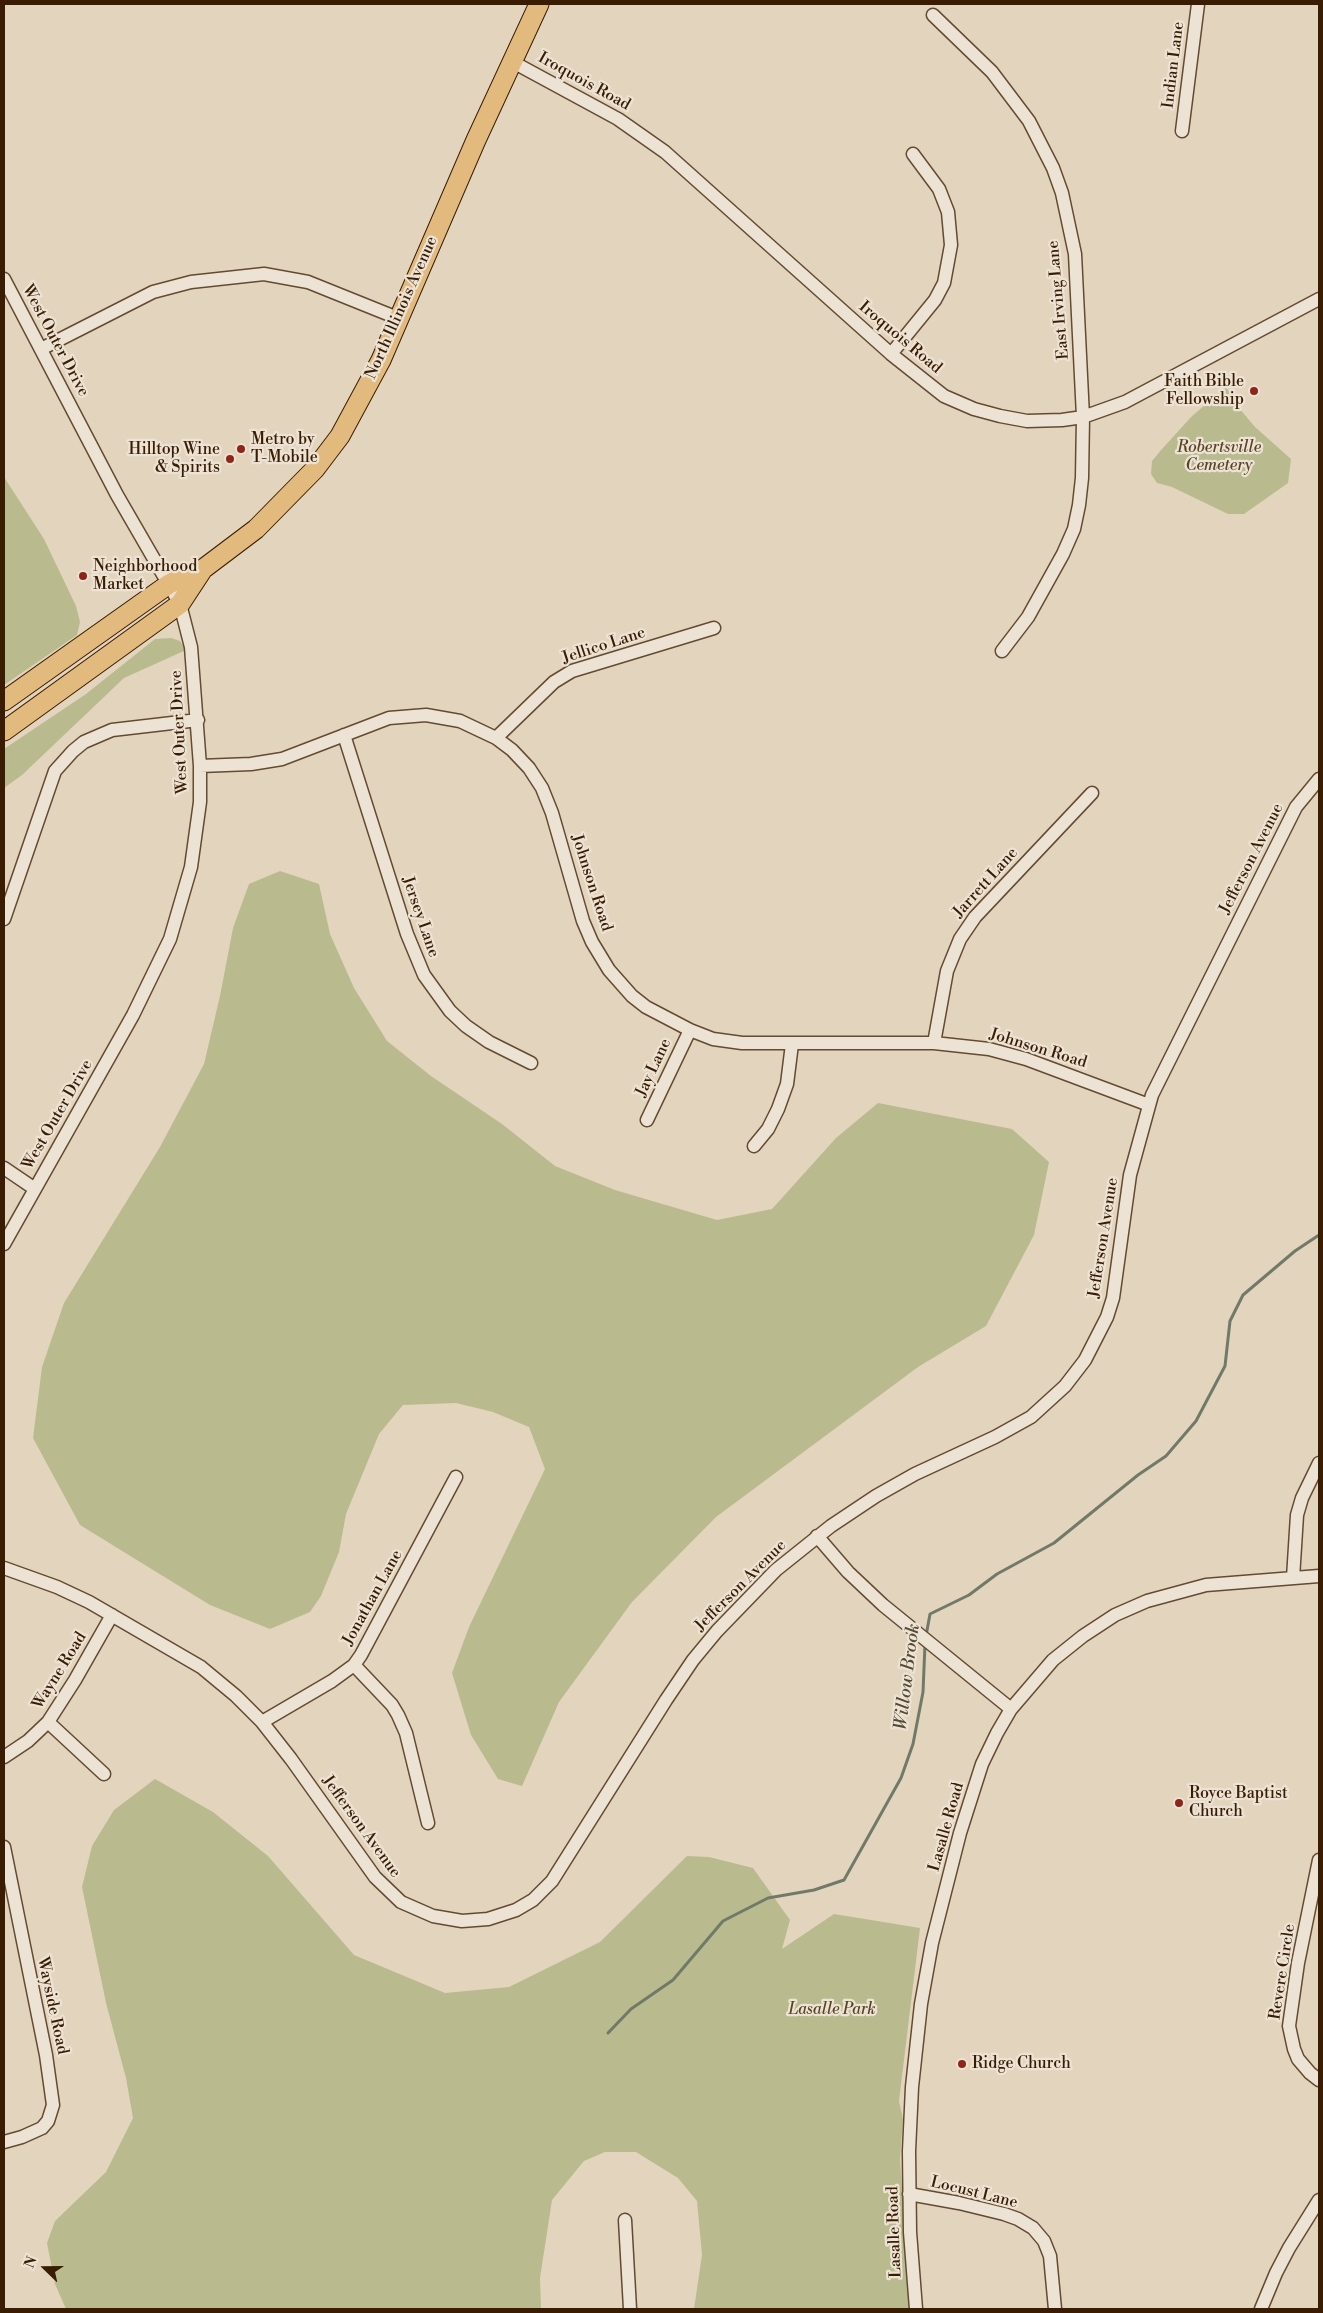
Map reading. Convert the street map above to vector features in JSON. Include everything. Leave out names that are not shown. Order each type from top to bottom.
[{"type":"highway","name":"North Illinois Avenue","points":[[203,570],[256,529],[315,469],[340,436],[400,319],[511,61],[540,4]]},
{"type":"highway","points":[[4,701],[169,584],[203,570]]},
{"type":"highway","points":[[4,731],[180,604],[203,570]]},
{"type":"street","name":"Indian Lane","points":[[1182,131],[1198,4]]},
{"type":"street","name":"East Irving Lane","points":[[933,15],[992,72],[1029,121],[1053,168],[1062,193],[1075,254],[1083,418],[1082,478],[1074,529],[1028,617],[1002,651]]},
{"type":"street","name":"Iroquois Road","points":[[511,61],[614,117],[665,152],[891,354],[944,396],[974,409],[1027,421],[1083,418],[1125,402],[1319,299]]},
{"type":"street","points":[[891,354],[935,300],[944,283],[951,245],[948,212],[939,190],[913,154]]},
{"type":"street","points":[[42,349],[153,292],[176,285],[213,278],[264,274],[308,282],[400,319]]},
{"type":"street","name":"West Outer Drive","points":[[4,279],[117,495],[180,604],[191,647],[200,766],[196,839],[184,895],[170,939],[134,1015],[4,1244]]},
{"type":"street","name":"Jellico Lane","points":[[496,738],[554,682],[572,671],[714,628]]},
{"type":"street","name":"Johnson Road","points":[[200,766],[250,764],[282,759],[389,718],[426,715],[460,721],[496,738],[512,750],[529,768],[542,788],[552,813],[582,921],[592,942],[609,970],[632,996],[646,1006],[690,1030],[713,1038],[742,1044],[934,1042],[989,1049],[1026,1059],[1149,1104]]},
{"type":"street","points":[[4,919],[55,771],[73,751],[84,742],[112,730],[198,720]]},
{"type":"street","name":"Jersey Lane","points":[[344,735],[407,934],[424,975],[450,1011],[466,1026],[489,1042],[531,1063]]},
{"type":"street","name":"Jefferson Avenue","points":[[4,1568],[57,1587],[112,1615],[202,1668],[236,1696],[262,1722],[291,1759],[375,1877],[401,1902],[433,1916],[462,1921],[488,1919],[516,1910],[533,1900],[552,1881],[676,1683],[710,1638],[776,1570],[817,1536],[896,1484],[995,1437],[1031,1417],[1065,1386],[1085,1360],[1107,1317],[1113,1298],[1130,1175],[1149,1104],[1178,1040],[1296,807],[1319,779]]},
{"type":"street","name":"Jarrett Lane","points":[[934,1042],[947,971],[960,939],[975,917],[1092,793]]},
{"type":"street","name":"Jay Lane","points":[[647,1120],[690,1030]]},
{"type":"street","points":[[754,1146],[768,1129],[778,1109],[787,1084],[792,1044]]},
{"type":"street","points":[[4,1168],[35,1189]]},
{"type":"street","points":[[1293,1578],[1297,1515],[1302,1498],[1319,1464]]},
{"type":"street","name":"Jonathan Lane","points":[[262,1722],[332,1682],[354,1665],[377,1628],[456,1477]]},
{"type":"street","points":[[817,1536],[848,1572],[883,1605],[1011,1709]]},
{"type":"street","name":"Lasalle Road","points":[[916,2309],[909,2194],[912,2087],[921,2004],[932,1943],[971,1797],[982,1764],[996,1733],[1011,1709],[1057,1657],[1115,1616],[1139,1604],[1168,1594],[1206,1585],[1319,1576]]},
{"type":"street","name":"Wayne Road","points":[[4,1757],[28,1741],[48,1722],[71,1688],[112,1615]]},
{"type":"street","points":[[354,1665],[392,1705],[398,1715],[408,1742],[428,1823]]},
{"type":"street","points":[[48,1722],[104,1774]]},
{"type":"street","name":"Wayside Road","points":[[4,1848],[45,2050],[53,2105],[48,2121],[42,2128],[22,2137],[4,2142]]},
{"type":"street","name":"Revere Circle","points":[[1319,1860],[1298,1963],[1289,2026],[1298,2059],[1319,2080]]},
{"type":"street","name":"Locust Lane","points":[[909,2194],[959,2202],[1004,2214],[1018,2219],[1033,2228],[1044,2241],[1050,2256],[1055,2309]]},
{"type":"street","points":[[1261,2309],[1289,2248],[1319,2200]]},
{"type":"street","points":[[625,2220],[630,2309]]},
{"type":"green space","name":"Robertsville Cemetery","points":[[1226,387],[1239,408],[1255,427],[1291,459],[1288,483],[1244,514],[1228,514],[1172,487],[1157,483],[1151,474],[1152,461],[1162,449],[1192,416]]},
{"type":"green space","points":[[4,477],[44,539],[76,606],[80,622],[77,635],[4,685]]},
{"type":"green space","points":[[171,638],[180,641],[186,650],[124,678],[22,775],[4,788],[4,749],[86,694],[155,639]]},
{"type":"green space","points":[[280,871],[319,884],[330,934],[354,988],[387,1041],[431,1076],[502,1124],[555,1166],[615,1190],[717,1220],[772,1209],[836,1138],[878,1103],[1012,1129],[1049,1162],[1034,1235],[986,1326],[918,1367],[716,1517],[632,1602],[559,1702],[522,1786],[498,1779],[471,1735],[452,1673],[469,1627],[545,1469],[529,1427],[493,1412],[456,1403],[403,1405],[379,1434],[346,1514],[339,1552],[321,1596],[310,1612],[270,1629],[210,1605],[80,1525],[33,1438],[42,1367],[64,1303],[160,1147],[204,1064],[233,928],[249,884]]},
{"type":"green space","name":"Lasalle Park","points":[[155,1779],[213,1812],[268,1856],[354,1955],[445,1993],[509,1987],[600,1942],[687,1856],[709,1857],[753,1868],[790,1920],[782,1949],[834,1914],[920,1928],[899,2101],[903,2119],[900,2159],[910,2309],[694,2309],[702,2255],[697,2201],[678,2178],[636,2152],[605,2152],[584,2161],[552,2200],[540,2278],[541,2309],[66,2309],[55,2284],[47,2243],[55,2221],[106,2172],[133,2118],[126,2078],[106,2003],[82,1887],[92,1846],[114,1810]]},
{"type":"waterway","name":"Willow Brook","points":[[926,1636],[930,1614],[969,1595],[997,1574],[1054,1543],[1138,1475],[1166,1456],[1196,1421],[1225,1366],[1230,1321],[1243,1295],[1295,1251],[1319,1235]]},
{"type":"waterway","name":"Willow Brook","points":[[608,2033],[631,2009],[673,1980],[723,1921],[768,1898],[814,1890],[844,1880],[901,1778],[913,1744],[923,1692],[925,1644]]},
{"type":"place","name":"Faith Bible Fellowship","points":[[1254,391]]},
{"type":"place","name":"Metro by T-Mobile","points":[[241,449]]},
{"type":"place","name":"Hilltop Wine & Spirits","points":[[230,459]]},
{"type":"place","name":"Neighborhood Market","points":[[83,576]]},
{"type":"place","name":"Royce Baptist Church","points":[[1179,1803]]},
{"type":"place","name":"Ridge Church","points":[[962,2064]]}]
